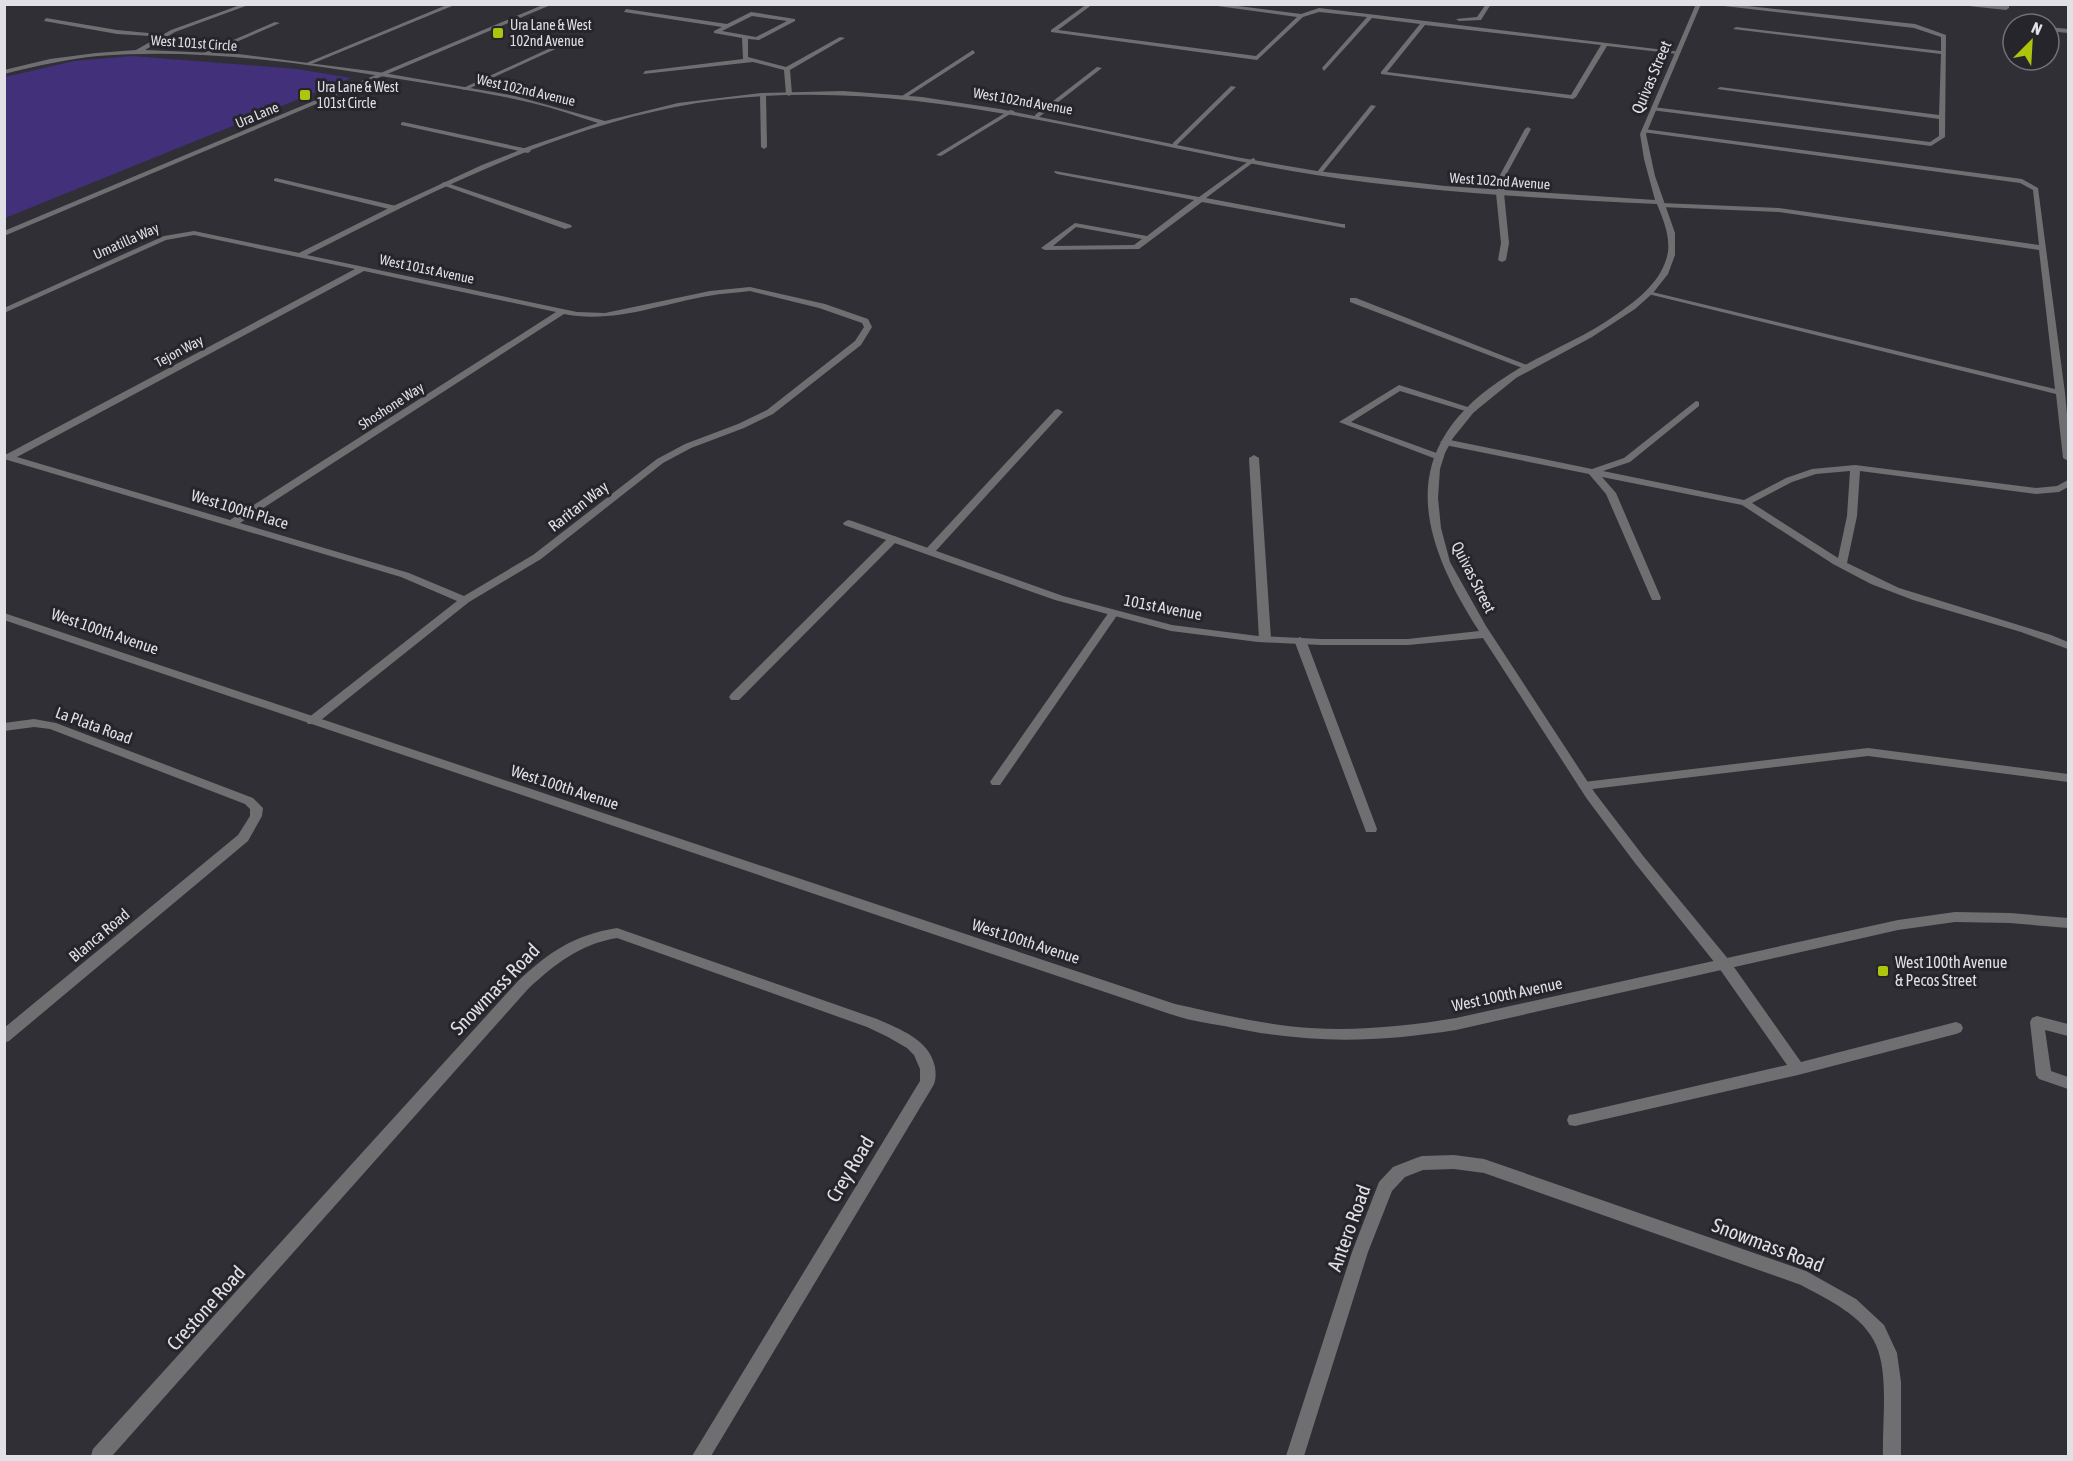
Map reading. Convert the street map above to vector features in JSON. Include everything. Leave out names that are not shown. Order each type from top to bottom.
[{"type":"street","points":[[139,51],[166,34],[249,4]]},
{"type":"street","name":"Ura Lane","points":[[4,234],[551,4]]},
{"type":"street","points":[[1091,4],[1053,31],[1257,58],[1301,16],[1320,7],[1371,16],[1678,52]]},
{"type":"street","points":[[1205,4],[1301,16]]},
{"type":"street","points":[[1334,4],[1412,14]]},
{"type":"street","points":[[1446,18],[1479,19],[1489,4]]},
{"type":"street","name":"Quivas Street","points":[[1699,4],[1644,131],[1644,152],[1660,203],[1670,224],[1671,256],[1665,273],[1648,293],[1602,330],[1528,367],[1492,390],[1472,410],[1445,442],[1435,468],[1435,522],[1441,548],[1450,571],[1486,633],[1584,786],[1724,964],[1798,1069]]},
{"type":"street","points":[[1653,109],[1931,144],[1942,137],[1944,36],[1915,26],[1709,4]]},
{"type":"street","points":[[1952,4],[1996,9],[2006,8],[2006,4]]},
{"type":"street","points":[[308,64],[454,5]]},
{"type":"street","points":[[626,11],[727,26]]},
{"type":"street","points":[[751,14],[793,20],[757,39],[745,37],[716,32],[751,14]]},
{"type":"street","points":[[1324,69],[1371,16]]},
{"type":"street","points":[[46,20],[117,32],[166,34]]},
{"type":"street","points":[[1424,22],[1383,73],[1573,97],[1605,44]]},
{"type":"street","points":[[204,54],[277,23]]},
{"type":"street","points":[[1736,29],[1944,53]]},
{"type":"street","points":[[745,37],[745,58],[787,69],[842,38]]},
{"type":"street","points":[[464,88],[559,46]]},
{"type":"street","name":"West 101st Circle","points":[[4,70],[69,58],[139,51],[204,54],[308,64],[383,75]]},
{"type":"street","points":[[905,96],[973,52]]},
{"type":"street","points":[[645,73],[753,60]]},
{"type":"street","points":[[1037,116],[1099,68]]},
{"type":"street","points":[[787,69],[789,94]]},
{"type":"street","name":"West 102nd Avenue","points":[[383,75],[536,102],[604,123],[678,105],[763,95],[864,93],[905,96],[1012,111],[1319,173],[1437,188],[1779,210],[2044,248]]},
{"type":"street","points":[[1175,144],[1233,87]]},
{"type":"street","points":[[1720,89],[1942,117]]},
{"type":"street","points":[[763,95],[764,147]]},
{"type":"street","points":[[1319,173],[1373,106]]},
{"type":"street","points":[[939,155],[1012,111]]},
{"type":"street","points":[[301,255],[444,184],[604,123]]},
{"type":"street","points":[[403,124],[528,151]]},
{"type":"street","points":[[1502,260],[1505,243],[1500,193],[1503,175],[1528,129]]},
{"type":"street","points":[[1644,131],[2022,181],[2036,189],[2068,458]]},
{"type":"street","points":[[1148,238],[1075,225],[1045,248],[1136,247],[1253,160]]},
{"type":"street","points":[[1057,172],[1342,226]]},
{"type":"street","points":[[276,180],[393,208]]},
{"type":"street","points":[[444,184],[568,227]]},
{"type":"street","name":"Umatilla Way","points":[[4,311],[172,236],[194,233],[301,255]]},
{"type":"street","name":"West 101st Avenue","points":[[301,255],[563,311],[605,315],[710,293],[750,289],[858,317],[866,321],[868,327]]},
{"type":"street","name":"Tejon Way","points":[[7,457],[362,269]]},
{"type":"street","points":[[1648,293],[2061,393]]},
{"type":"street","points":[[1353,300],[1528,367]]},
{"type":"street","name":"Shoshone Way","points":[[234,522],[563,311]]},
{"type":"street","name":"Raritan Way","points":[[312,721],[465,600],[537,557],[666,457],[770,412],[858,343],[868,327]]},
{"type":"street","points":[[1440,457],[1344,422],[1399,388],[1472,410]]},
{"type":"street","points":[[1592,472],[1627,460],[1695,404]]},
{"type":"street","points":[[929,552],[1058,412]]},
{"type":"street","points":[[1445,442],[1745,503],[1859,574],[1895,590],[2023,628],[2068,646]]},
{"type":"street","name":"West 100th Place","points":[[7,457],[234,522],[405,575],[465,600]]},
{"type":"street","points":[[1254,458],[1265,639]]},
{"type":"street","points":[[1745,503],[1789,480],[1815,471],[1855,468],[2036,491],[2059,489],[2068,483]]},
{"type":"street","points":[[1842,564],[1852,516],[1855,468]]},
{"type":"street","points":[[1592,472],[1611,494],[1656,598]]},
{"type":"street","name":"101st Avenue","points":[[848,523],[1059,598],[1171,628],[1265,639],[1408,642],[1486,633]]},
{"type":"street","points":[[735,697],[893,539]]},
{"type":"street","points":[[996,782],[1113,614]]},
{"type":"street","name":"West 100th Avenue","points":[[4,616],[1175,1010],[1256,1027],[1328,1035],[1395,1034],[1456,1024],[1898,925],[1955,917],[2068,922]]},
{"type":"street","points":[[1300,640],[1371,829]]},
{"type":"street","name":"La Plata Road","points":[[4,727],[34,723],[52,726],[249,801],[257,808],[256,816],[243,838],[217,860]]},
{"type":"street","points":[[1584,786],[1868,752],[2068,778]]},
{"type":"street","name":"Blanca Road","points":[[4,1037],[217,860]]},
{"type":"street","name":"Snowmass Road","points":[[342,1187],[523,985],[550,960],[571,946],[596,936],[617,933],[760,982]]},
{"type":"street","name":"Crey Road","points":[[701,1456],[928,1082],[929,1069],[924,1054],[910,1041],[872,1023],[760,982]]},
{"type":"street","points":[[2068,1030],[2037,1022],[2044,1076],[2068,1083]]},
{"type":"street","points":[[1575,1120],[1798,1069],[1956,1028]]},
{"type":"street","name":"Antero Road","points":[[1295,1456],[1360,1252],[1385,1187],[1399,1172],[1422,1163],[1454,1162],[1484,1166],[1690,1238]]},
{"type":"street","name":"Crestone Road","points":[[100,1456],[342,1187]]},
{"type":"street","name":"Snowmass Road","points":[[1690,1238],[1806,1279],[1835,1293],[1859,1311],[1884,1339],[1890,1361],[1892,1456]]},
{"type":"shaded area","points":[[132,56],[297,69],[351,78],[5,218],[5,77],[74,61]]},
{"type":"place","name":"Ura Lane & West 102nd Avenue","points":[[498,33]]},
{"type":"place","name":"Ura Lane & West 101st Circle","points":[[305,95]]},
{"type":"place","name":"West 100th Avenue & Pecos Street","points":[[1883,971]]}]
